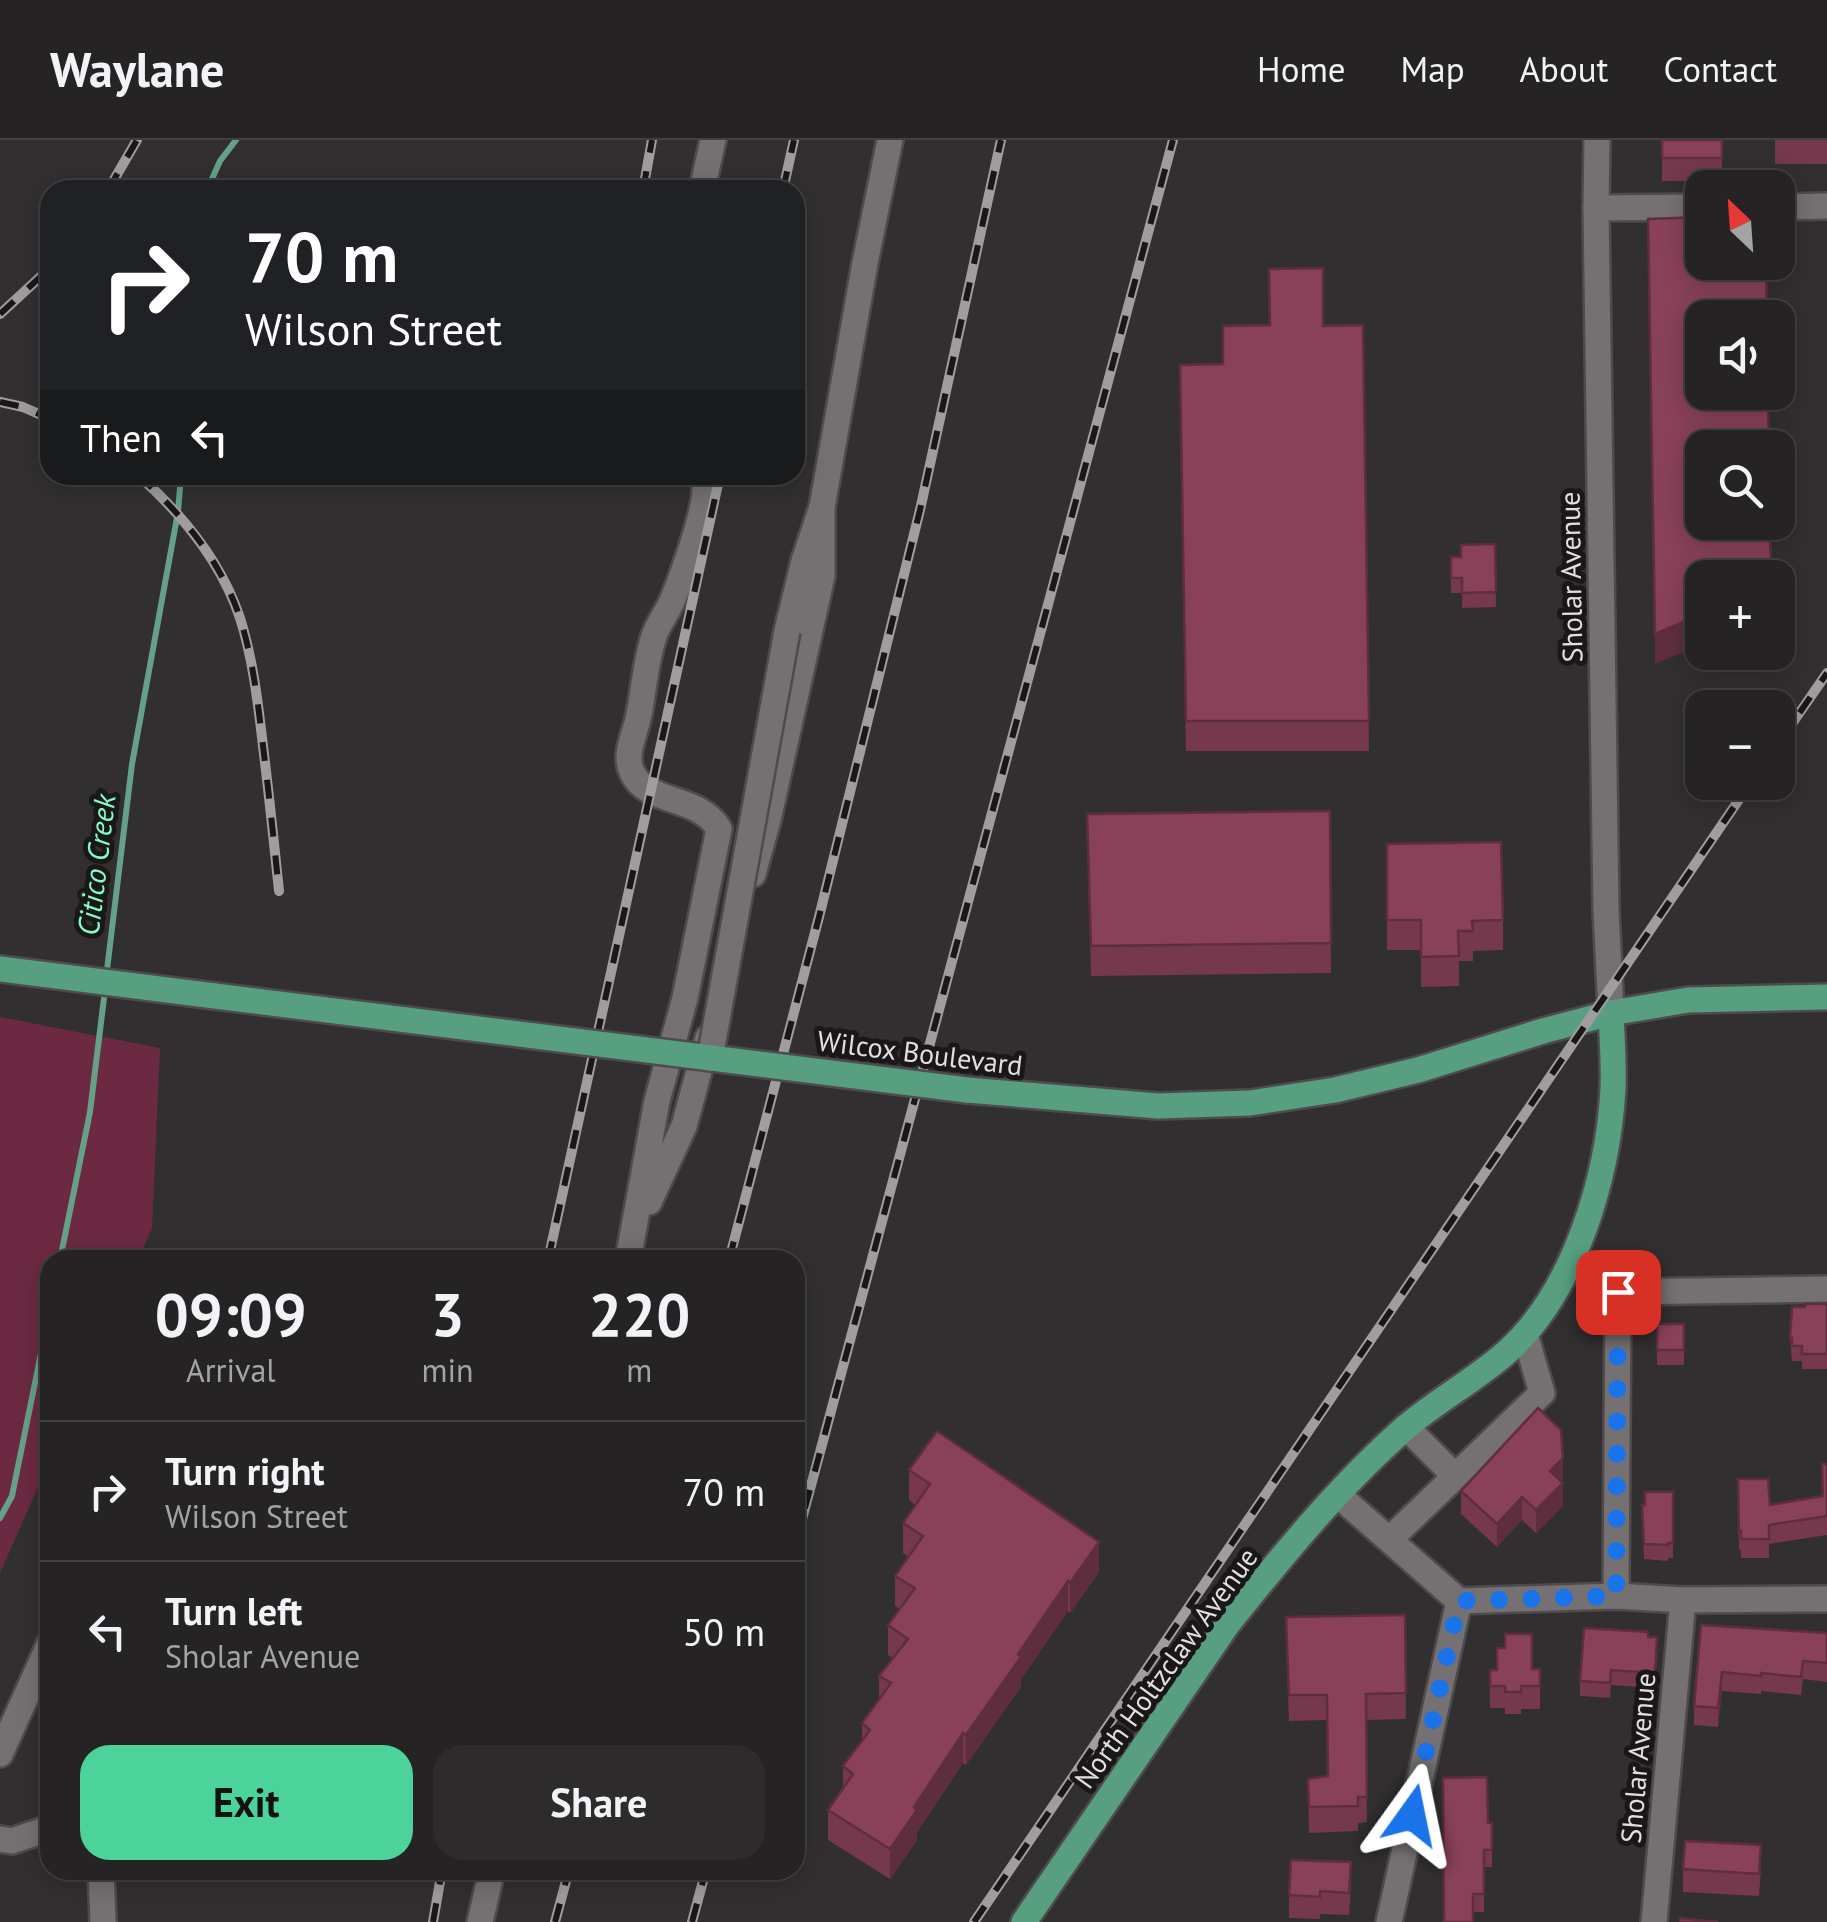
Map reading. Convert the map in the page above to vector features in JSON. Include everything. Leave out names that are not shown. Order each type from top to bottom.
[{"type":"main road","name":"Wilcox Boulevard","points":[[0,969],[967,1090],[1158,1106],[1250,1103],[1336,1090],[1611,1013],[1688,1000],[1827,997]]},
{"type":"main road","name":"North Holtzclaw Avenue","points":[[1024,1922],[1227,1625],[1262,1580],[1406,1427],[1490,1366],[1544,1310],[1572,1255],[1594,1198],[1610,1125],[1611,1013]]},
{"type":"street","points":[[704,180],[712,140]]},
{"type":"street","points":[[710,1058],[787,631],[822,507],[890,140]]},
{"type":"street","name":"Sholar Avenue","points":[[1598,140],[1606,910],[1611,1013]]},
{"type":"street","points":[[1795,207],[1827,206]]},
{"type":"street","points":[[1596,208],[1685,207]]},
{"type":"street","points":[[630,1250],[657,1101],[685,998],[719,829],[712,817],[699,808],[650,791],[636,780],[629,766],[630,750],[655,632],[671,604],[696,528],[704,485]]},
{"type":"street","points":[[631,1250],[684,1126],[768,820],[822,576],[822,507]]},
{"type":"street","points":[[1616,1596],[1618,1292],[1827,1289]]},
{"type":"street","points":[[1390,1539],[1542,1393],[1525,1334]]},
{"type":"street","points":[[1406,1427],[1455,1476]]},
{"type":"street","points":[[1338,1495],[1459,1601],[1616,1596],[1683,1600],[1827,1599]]},
{"type":"street","name":"Sholar Avenue","points":[[1654,1922],[1683,1600]]},
{"type":"street","points":[[1389,1922],[1459,1601]]},
{"type":"street","points":[[0,1754],[40,1664]]},
{"type":"street","points":[[0,1839],[12,1840],[40,1831]]},
{"type":"street","points":[[101,1880],[103,1922]]},
{"type":"street","points":[[480,1922],[490,1880]]},
{"type":"shaded area","points":[[0,1017],[160,1048],[152,1228],[142,1250],[40,1250],[40,1483],[0,1573]]},
{"type":"building","points":[[1662,140],[1722,140],[1722,158],[1662,158]]},
{"type":"building","points":[[1685,218],[1685,280],[1766,280],[1767,300],[1685,300],[1685,410],[1768,410],[1769,430],[1685,430],[1685,540],[1770,540],[1771,560],[1685,560],[1685,621],[1655,634],[1648,219]]},
{"type":"building","points":[[1323,268],[1323,326],[1363,325],[1369,721],[1186,721],[1180,365],[1223,364],[1223,326],[1270,325],[1269,269]]},
{"type":"building","points":[[1495,544],[1496,592],[1462,593],[1462,578],[1451,578],[1451,557],[1461,557],[1461,545]]},
{"type":"building","points":[[1330,811],[1331,943],[1091,946],[1087,814]]},
{"type":"building","points":[[1501,842],[1503,920],[1472,921],[1473,931],[1458,931],[1459,956],[1421,957],[1421,920],[1387,920],[1387,844]]},
{"type":"building","points":[[1827,1304],[1827,1354],[1802,1354],[1802,1346],[1792,1346],[1792,1307]]},
{"type":"building","points":[[1657,1324],[1684,1324],[1684,1350],[1657,1350]]},
{"type":"building","points":[[1538,1408],[1561,1430],[1563,1458],[1550,1471],[1563,1483],[1536,1510],[1522,1497],[1497,1524],[1461,1491]]},
{"type":"building","points":[[937,1431],[1099,1542],[1068,1581],[966,1735],[963,1733],[890,1849],[828,1810],[853,1774],[843,1766],[870,1730],[862,1723],[891,1683],[879,1676],[908,1639],[888,1625],[915,1588],[895,1576],[923,1536],[903,1523],[930,1484],[909,1470]]},
{"type":"building","points":[[1822,1464],[1827,1464],[1827,1516],[1769,1525],[1769,1539],[1741,1539],[1738,1479],[1768,1479],[1770,1505],[1823,1496]]},
{"type":"building","points":[[1645,1492],[1673,1492],[1673,1543],[1644,1544]]},
{"type":"building","points":[[1405,1615],[1406,1693],[1366,1694],[1367,1797],[1358,1797],[1358,1806],[1309,1807],[1308,1779],[1328,1776],[1327,1695],[1289,1695],[1286,1617]]},
{"type":"building","points":[[1701,1625],[1827,1633],[1827,1663],[1803,1661],[1801,1677],[1722,1672],[1718,1708],[1694,1706]]},
{"type":"building","points":[[1584,1628],[1648,1632],[1648,1637],[1657,1637],[1655,1673],[1611,1670],[1610,1683],[1580,1681]]},
{"type":"building","points":[[1505,1634],[1532,1634],[1532,1669],[1540,1669],[1540,1686],[1521,1686],[1521,1692],[1505,1692],[1505,1686],[1490,1686],[1490,1670],[1497,1670],[1497,1648],[1505,1648]]},
{"type":"building","points":[[1487,1777],[1492,1850],[1484,1850],[1484,1894],[1473,1894],[1473,1922],[1444,1922],[1443,1778]]},
{"type":"building","points":[[1685,1841],[1761,1845],[1759,1874],[1683,1869]]},
{"type":"building","points":[[1291,1860],[1351,1862],[1349,1893],[1320,1891],[1320,1897],[1289,1895]]},
{"type":"building","points":[[1680,1918],[1718,1922],[1680,1922]]},
{"type":"waterway","name":"Citico Creek","points":[[211,180],[236,140]]},
{"type":"waterway","name":"Citico Creek","points":[[106,978],[132,764],[180,485]]},
{"type":"waterway","name":"Citico Creek","points":[[62,1250],[90,1112],[105,990]]},
{"type":"waterway","name":"Citico Creek","points":[[0,1518],[12,1496],[40,1358]]},
{"type":"railway","points":[[114,180],[137,140]]},
{"type":"railway","points":[[645,180],[652,140]]},
{"type":"railway","points":[[785,180],[794,140]]},
{"type":"railway","points":[[732,1250],[920,510],[1001,140]]},
{"type":"railway","points":[[805,1508],[1173,140]]},
{"type":"railway","points":[[0,314],[40,277]]},
{"type":"railway","points":[[0,402],[40,415]]},
{"type":"railway","points":[[148,485],[211,558],[240,618],[257,697],[279,891]]},
{"type":"railway","points":[[550,1250],[718,485]]},
{"type":"railway","points":[[1795,719],[1827,673]]},
{"type":"railway","points":[[974,1922],[1739,800]]},
{"type":"railway","points":[[433,1922],[440,1880]]},
{"type":"railway","points":[[555,1922],[566,1880]]},
{"type":"railway","points":[[692,1922],[703,1880]]},
{"type":"route","points":[[1412,1815],[1459,1601],[1616,1596],[1618,1292]]}]
